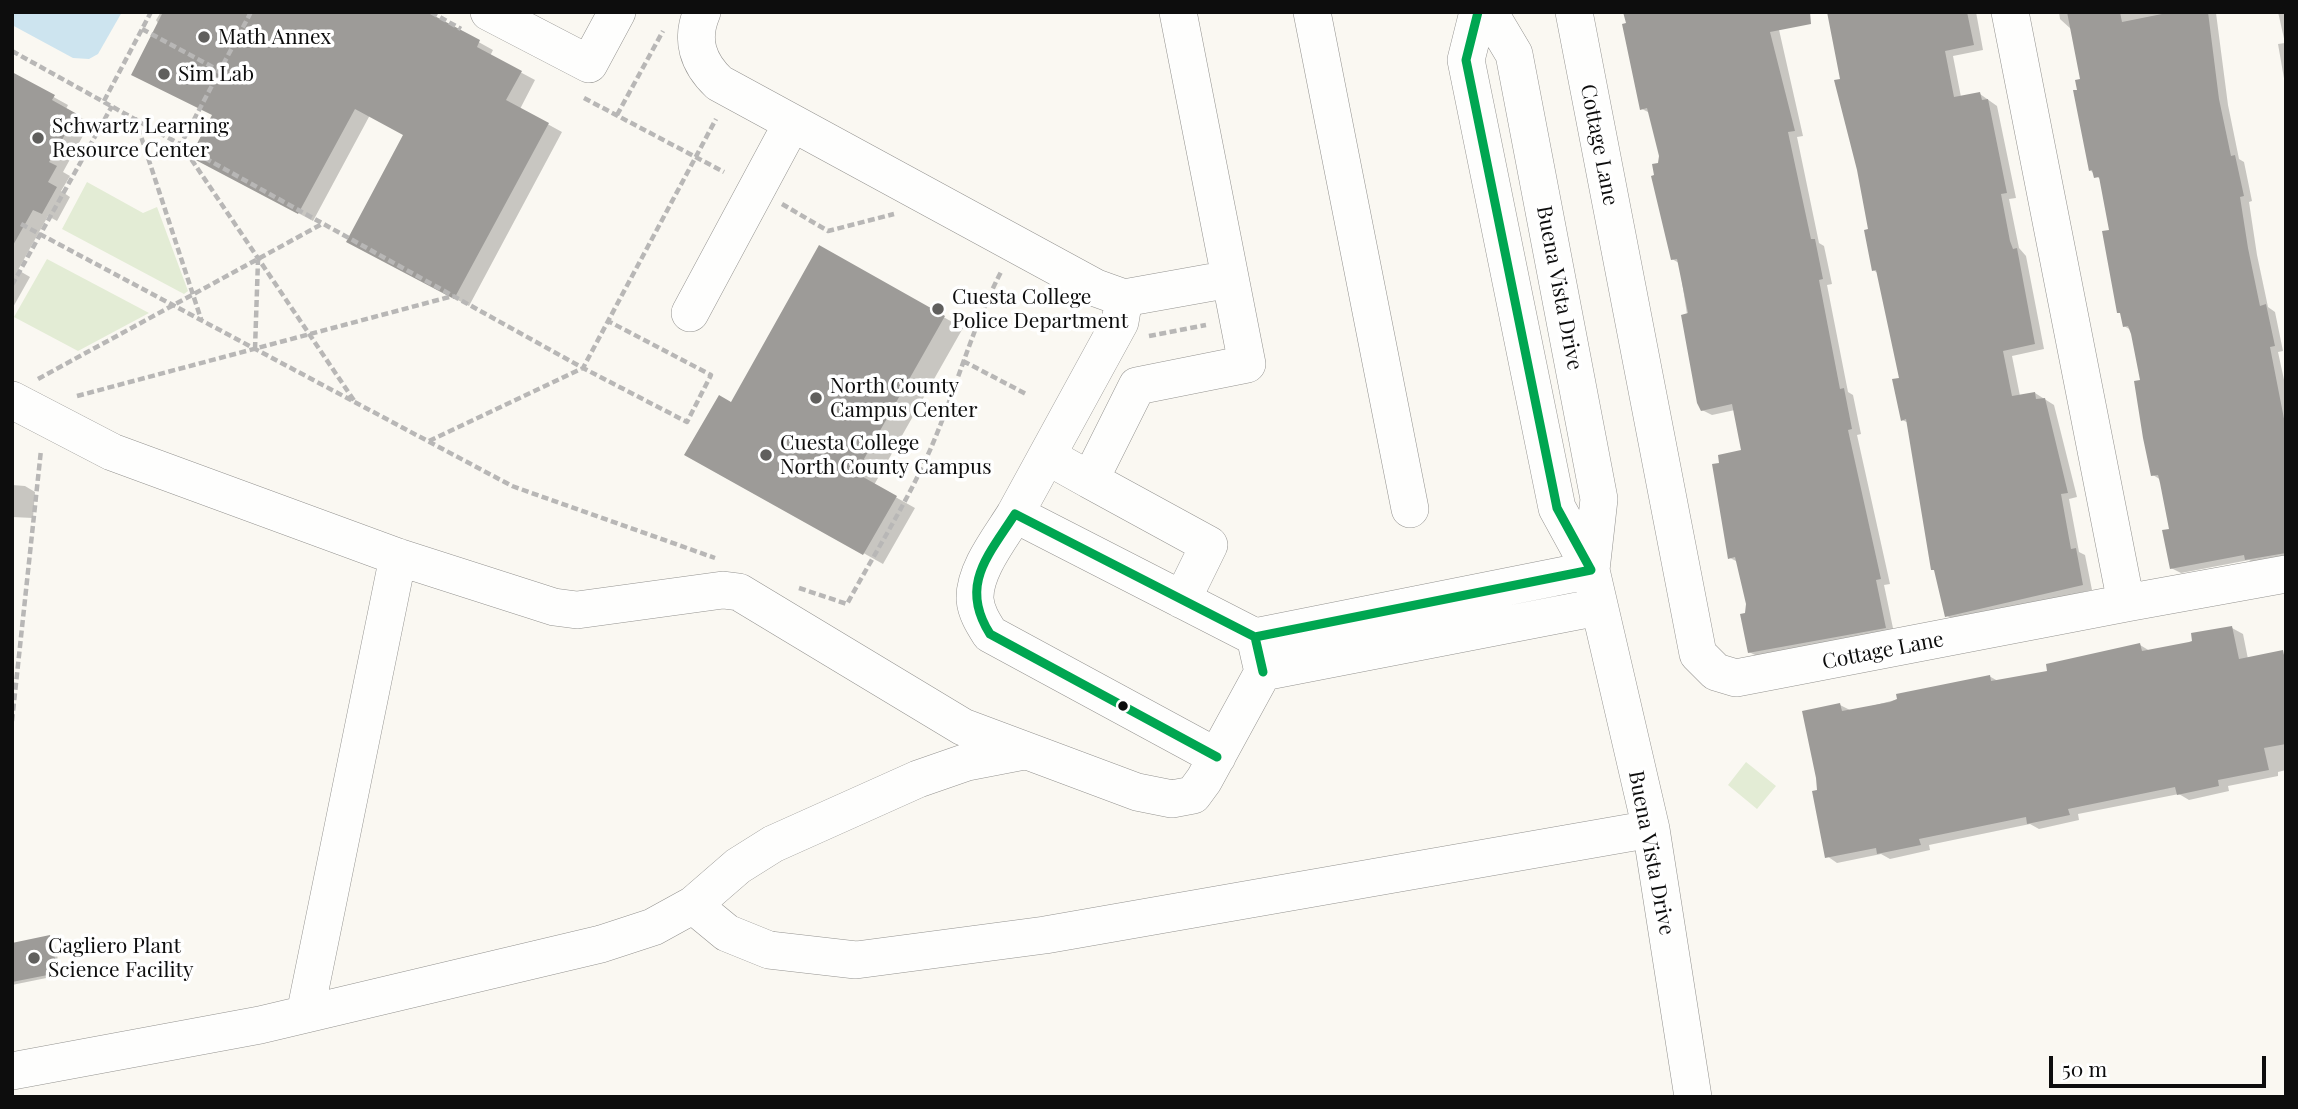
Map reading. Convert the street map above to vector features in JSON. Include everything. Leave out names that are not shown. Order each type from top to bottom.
[{"type":"street","points":[[489,12],[589,64],[617,12]]},
{"type":"street","points":[[702,12],[696,33],[698,53],[705,69],[719,83],[791,125],[1096,288],[1124,298],[1230,279]]},
{"type":"street","points":[[1090,480],[1137,386],[1247,364],[1178,12]]},
{"type":"street","points":[[1312,12],[1410,509]]},
{"type":"street","name":"Buena Vista Drive","points":[[1478,12],[1466,60],[1551,480],[1557,508],[1591,570]]},
{"type":"street","name":"Buena Vista Drive","points":[[1489,12],[1514,54],[1599,499],[1591,570],[1650,829],[1693,1097]]},
{"type":"street","name":"Cottage Lane","points":[[1574,12],[1698,654],[1716,672],[1736,678],[2286,574]]},
{"type":"street","points":[[2010,12],[2126,603]]},
{"type":"street","points":[[690,313],[791,125]]},
{"type":"street","points":[[1124,298],[1120,322],[980,577],[975,598],[979,615],[990,634],[1217,757]]},
{"type":"street","points":[[22,391],[45,417],[112,452],[398,557],[554,607],[577,610],[723,590],[739,592],[963,727],[1137,792],[1172,799],[1193,795],[1217,757],[1259,655]]},
{"type":"street","points":[[1047,456],[1209,545],[1182,600]]},
{"type":"street","points":[[1015,514],[1182,600],[1259,655],[1598,607]]},
{"type":"street","points":[[304,1014],[398,557]]},
{"type":"street","points":[[1259,655],[1591,570]]},
{"type":"street","points":[[12,1071],[304,1014],[601,944],[653,927],[693,905],[738,866],[773,844],[918,779],[967,762],[1024,751]]},
{"type":"street","points":[[693,905],[727,933],[769,950],[856,960],[1045,935],[1650,829]]},
{"type":"path","points":[[104,101],[151,12]]},
{"type":"path","points":[[181,144],[251,12]]},
{"type":"path","points":[[617,115],[667,24]]},
{"type":"path","points":[[142,29],[220,71]]},
{"type":"path","points":[[12,51],[583,368],[687,422],[711,375],[608,321]]},
{"type":"path","points":[[12,285],[111,106]]},
{"type":"path","points":[[428,441],[583,368],[718,116]]},
{"type":"path","points":[[135,118],[202,320]]},
{"type":"path","points":[[181,144],[356,403]]},
{"type":"path","points":[[779,202],[828,231],[902,212]]},
{"type":"path","points":[[21,224],[512,486],[718,559]]},
{"type":"path","points":[[22,391],[323,224]]},
{"type":"path","points":[[255,349],[258,259]]},
{"type":"path","points":[[795,586],[847,604],[926,459],[963,361],[981,323],[986,300],[1004,265]]},
{"type":"path","points":[[12,721],[46,404],[453,296]]},
{"type":"path","points":[[963,361],[1028,395]]},
{"type":"green space","points":[[87,182],[143,213],[157,207],[188,291],[184,294],[62,229]]},
{"type":"green space","points":[[47,259],[149,313],[78,351],[14,317]]},
{"type":"green space","points":[[1746,762],[1776,786],[1757,809],[1728,785]]},
{"type":"water","points":[[12,12],[122,12],[98,54],[89,59],[73,58],[12,25]]},
{"type":"building","points":[[163,12],[427,12],[480,40],[477,47],[522,71],[506,100],[549,123],[454,299],[346,242],[403,135],[355,109],[298,214],[190,157],[212,115],[131,75]]},
{"type":"building","points":[[1623,12],[1810,12],[1811,24],[1770,32],[1795,131],[1788,132],[1811,239],[1815,239],[1823,279],[1819,280],[1840,389],[1844,388],[1852,429],[1848,430],[1881,579],[1876,580],[1886,628],[1748,653],[1740,614],[1745,613],[1746,604],[1735,557],[1728,559],[1712,464],[1719,463],[1718,455],[1741,450],[1732,404],[1701,411],[1697,403],[1681,315],[1688,313],[1677,259],[1671,260],[1651,176],[1654,175],[1652,164],[1658,163],[1659,156],[1647,108],[1640,110],[1622,24],[1626,23]]},
{"type":"building","points":[[1827,12],[1967,12],[1974,45],[1945,51],[1954,97],[1980,92],[1982,100],[1988,99],[2007,193],[2001,194],[2010,241],[2013,249],[2017,248],[2035,344],[2003,351],[2012,396],[2035,392],[2036,399],[2045,398],[2068,493],[2061,494],[2071,549],[2076,548],[2083,585],[1945,617],[1934,570],[1931,570],[1906,419],[1901,421],[1892,379],[1899,378],[1876,270],[1872,271],[1864,230],[1868,229],[1857,170],[1834,80],[1840,79]]},
{"type":"building","points":[[2067,12],[2120,12],[2122,22],[2172,12],[2208,12],[2219,99],[2231,156],[2235,155],[2244,196],[2240,197],[2248,248],[2260,306],[2266,304],[2275,346],[2270,347],[2286,429],[2286,553],[2245,560],[2244,555],[2170,569],[2162,530],[2169,529],[2158,475],[2151,476],[2143,438],[2134,381],[2140,380],[2131,334],[2128,326],[2123,327],[2120,313],[2117,313],[2102,231],[2109,230],[2099,177],[2094,178],[2092,170],[2089,171],[2073,90],[2077,90],[2075,80],[2080,79]]},
{"type":"building","name":"Schwartz Learning Resource Center","points":[[12,72],[55,95],[52,100],[77,114],[49,162],[57,166],[48,182],[57,187],[42,214],[33,210],[12,247]]},
{"type":"building","name":"North County Campus Center","points":[[819,245],[945,316],[856,473],[897,496],[863,555],[684,455],[719,395],[731,402]]},
{"type":"building","points":[[2232,626],[2239,659],[2283,650],[2286,666],[2286,744],[2264,748],[2269,770],[2218,780],[2219,786],[2177,795],[2175,787],[2068,809],[2070,815],[2027,824],[2026,817],[1919,839],[1921,845],[1877,854],[1876,848],[1825,858],[1812,791],[1817,790],[1816,778],[1802,711],[1840,703],[1842,711],[1890,702],[1897,699],[1896,694],[1990,675],[1991,681],[2047,671],[2046,664],[2140,643],[2142,651],[2189,642],[2192,641],[2191,633]]},
{"type":"building","name":"Cagliero Plant Science Facility","points":[[50,935],[58,973],[12,982],[12,943]]},
{"type":"transit line","points":[[1478,12],[1466,60],[1557,508],[1591,570]]},
{"type":"transit line","points":[[1217,757],[990,634],[977,600],[981,571],[1015,514],[1255,637]]},
{"type":"transit line","points":[[1263,672],[1255,637],[1591,570]]},
{"type":"place","name":"Math Annex","points":[[204,37]]},
{"type":"place","name":"Sim Lab","points":[[164,74]]},
{"type":"place","name":"Schwartz Learning Resource Center","points":[[38,138]]},
{"type":"place","name":"Cuesta College Police Department","points":[[938,309]]},
{"type":"place","name":"North County Campus Center","points":[[816,398]]},
{"type":"place","name":"Cuesta College North County Campus","points":[[766,455]]},
{"type":"place","name":"Cagliero Plant Science Facility","points":[[34,958]]}]
